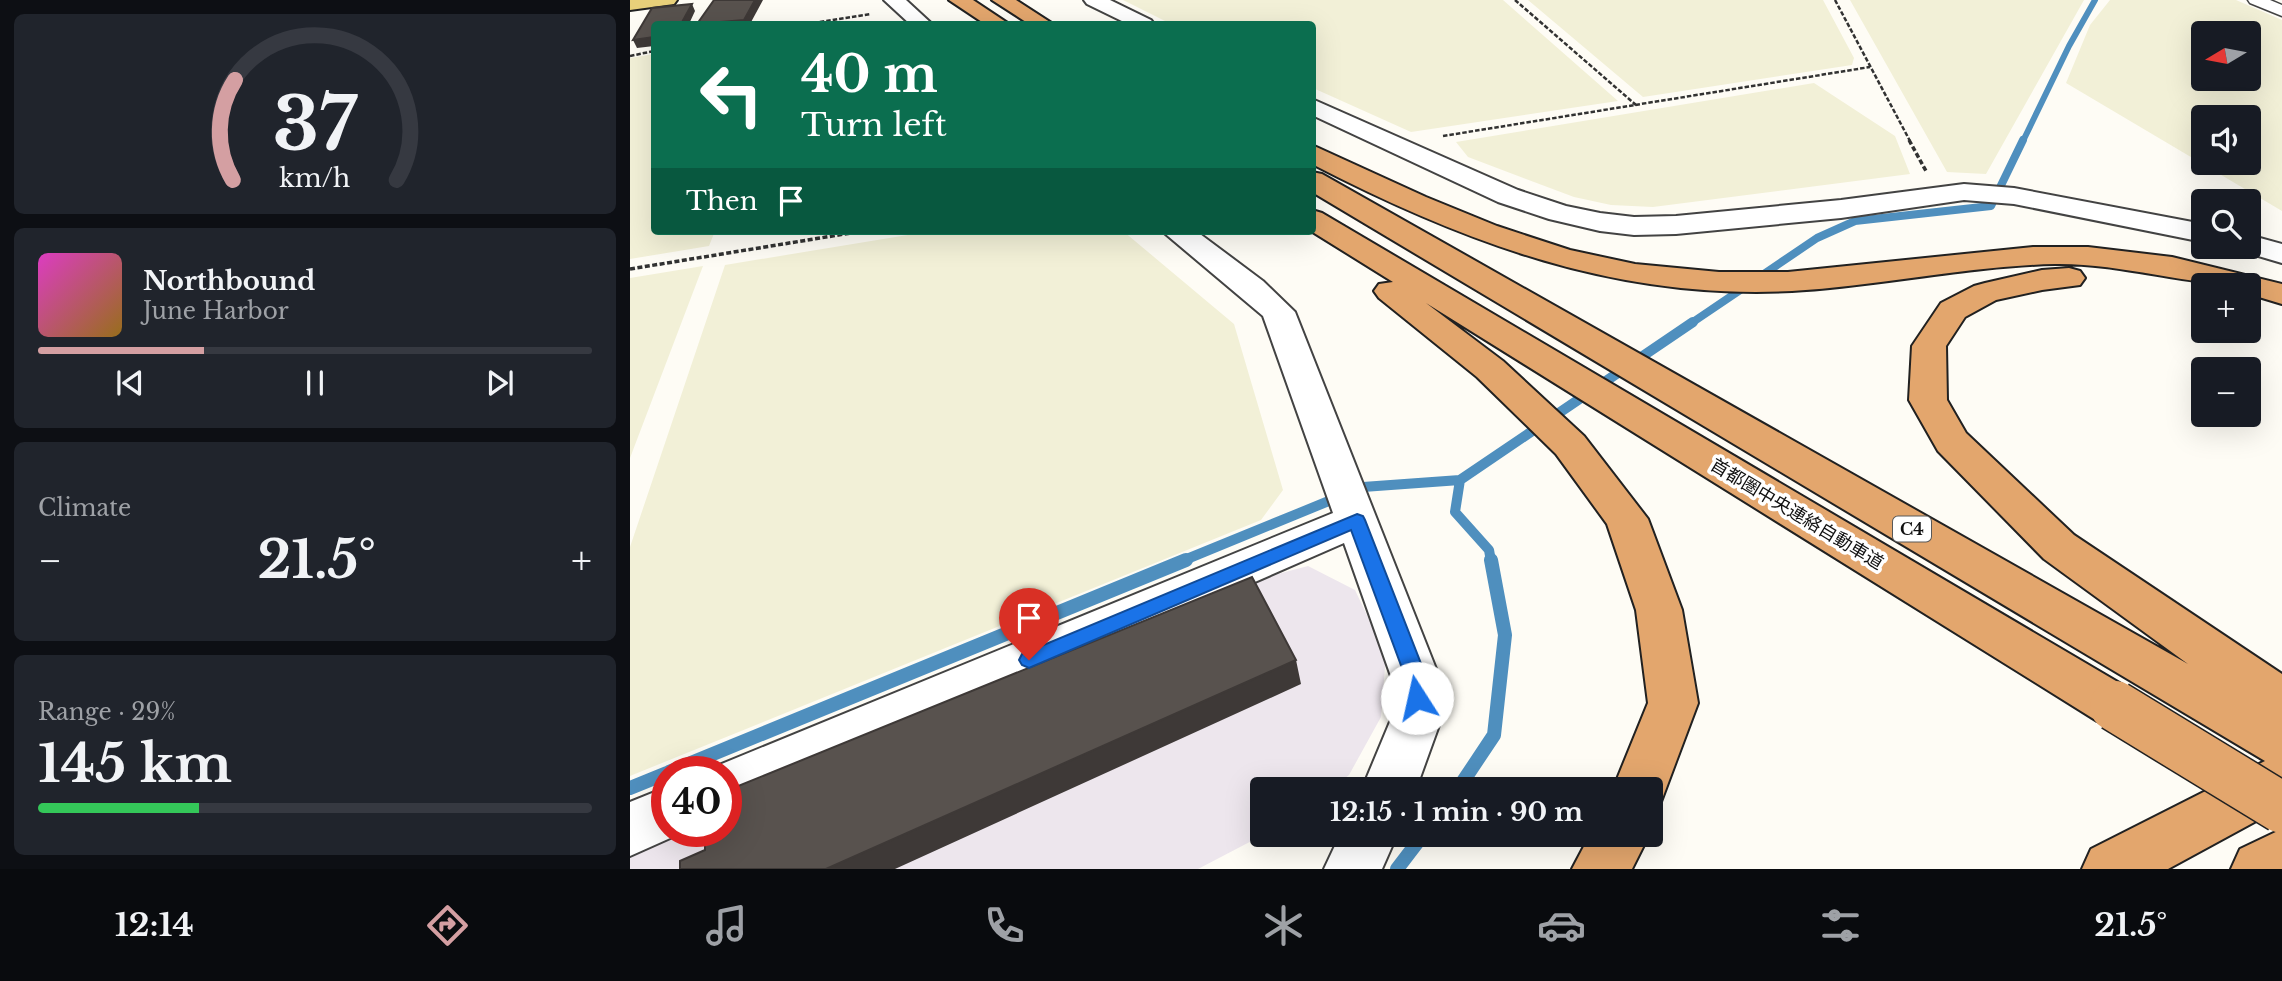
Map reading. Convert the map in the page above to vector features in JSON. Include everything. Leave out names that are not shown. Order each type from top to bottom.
[{"type":"highway","points":[[959,0],[994,21]]},
{"type":"highway","points":[[1002,0],[1038,21]]},
{"type":"highway","points":[[1316,155],[1387,191],[1502,239],[1597,267],[1760,282],[2057,255],[2112,257],[2157,262],[2282,293]]},
{"type":"highway","name":"C4","points":[[1316,182],[1648,375],[2197,671],[2282,744]]},
{"type":"highway","name":"首都圏中央連絡自動車道","points":[[1316,221],[2282,808]]},
{"type":"highway","points":[[1355,245],[1366,273],[1490,369],[1570,445],[1627,519],[1659,610],[1673,703],[1645,777]]},
{"type":"highway","points":[[2191,287],[2144,278],[2096,276],[2042,280],[1985,293],[1953,310],[1928,346],[1928,400],[1952,442],[2001,493],[2197,671],[2282,700]]},
{"type":"highway","points":[[2261,306],[2282,313]]},
{"type":"highway","points":[[2111,869],[2282,779]]},
{"type":"highway","points":[[1601,869],[1614,847]]},
{"type":"highway","points":[[2260,869],[2282,857]]},
{"type":"main road","points":[[630,4],[667,0]]},
{"type":"street","points":[[1094,0],[1138,21]]},
{"type":"street","points":[[2256,0],[2282,11]]},
{"type":"street","points":[[898,4],[918,21]]},
{"type":"street","points":[[1317,112],[1394,143],[1508,196],[1559,213],[1600,222],[1634,226],[1676,225],[1841,209],[1964,192],[2014,196],[2191,231]]},
{"type":"street","points":[[1182,235],[1252,288],[1278,312],[1416,679],[1417,717],[1394,777]]},
{"type":"street","points":[[2261,248],[2282,254]]},
{"type":"street","points":[[742,781],[1350,503]]},
{"type":"street","points":[[630,829],[651,820]]},
{"type":"street","points":[[1353,869],[1363,847]]},
{"type":"path","points":[[1514,0],[1636,105]]},
{"type":"path","points":[[1835,0],[1929,176],[1949,194]]},
{"type":"path","points":[[821,21],[898,4]]},
{"type":"path","points":[[630,56],[651,52]]},
{"type":"path","points":[[1394,143],[1870,68]]},
{"type":"path","points":[[630,268],[838,235]]},
{"type":"shaded area","points":[[1123,0],[1503,0],[1618,101],[1411,132],[1316,89],[1316,21],[1165,21]]},
{"type":"shaded area","points":[[1528,0],[1823,0],[1854,58],[1852,65],[1643,97]]},
{"type":"shaded area","points":[[1850,0],[2084,0],[1986,174],[1947,172]]},
{"type":"shaded area","points":[[2110,0],[2236,0],[2282,20],[2282,211],[2261,199],[2261,189],[2245,189],[2221,175],[2261,175],[2261,105],[2191,105],[2191,157],[2066,83],[2090,25]]},
{"type":"shaded area","points":[[651,54],[651,235],[713,235],[709,246],[630,259],[630,58]]},
{"type":"shaded area","points":[[1814,83],[1895,136],[1910,174],[1653,207],[1611,205],[1574,197],[1468,157],[1456,142]]},
{"type":"shaded area","points":[[908,235],[1128,235],[1234,324],[1283,490],[1261,520],[679,756],[651,756],[651,767],[630,776],[630,547],[725,265]]},
{"type":"shaded area","points":[[703,266],[630,458],[630,278]]},
{"type":"shaded area","points":[[1308,566],[1355,590],[1386,655],[1381,717],[1346,777],[1250,777],[1250,842],[1198,869],[630,869],[630,847],[651,838],[651,847],[742,847],[742,823],[1247,582]]},
{"type":"building","points":[[714,0],[755,0],[744,20],[699,21]]},
{"type":"building","points":[[692,4],[683,21],[651,21],[651,37],[633,40],[652,8]]},
{"type":"building","points":[[1252,577],[1296,660],[826,869],[680,869],[680,861],[705,850],[705,847],[742,847],[742,784]]},
{"type":"waterway","points":[[2023,141],[2069,46],[2095,0]]},
{"type":"waterway","points":[[1690,324],[1817,238],[1855,221],[1991,206],[2023,140]]},
{"type":"waterway","points":[[1460,480],[1693,322]]},
{"type":"waterway","points":[[1182,561],[1363,487],[1460,480]]},
{"type":"waterway","points":[[1460,480],[1455,512],[1489,550],[1491,561]]},
{"type":"waterway","points":[[708,756],[1186,560]]},
{"type":"waterway","points":[[1466,777],[1494,735],[1505,635],[1491,560]]},
{"type":"waterway","points":[[630,788],[651,779]]},
{"type":"waterway","points":[[1397,869],[1414,847]]},
{"type":"route","points":[[1029,660],[1357,520],[1416,679],[1417,698]]}]
